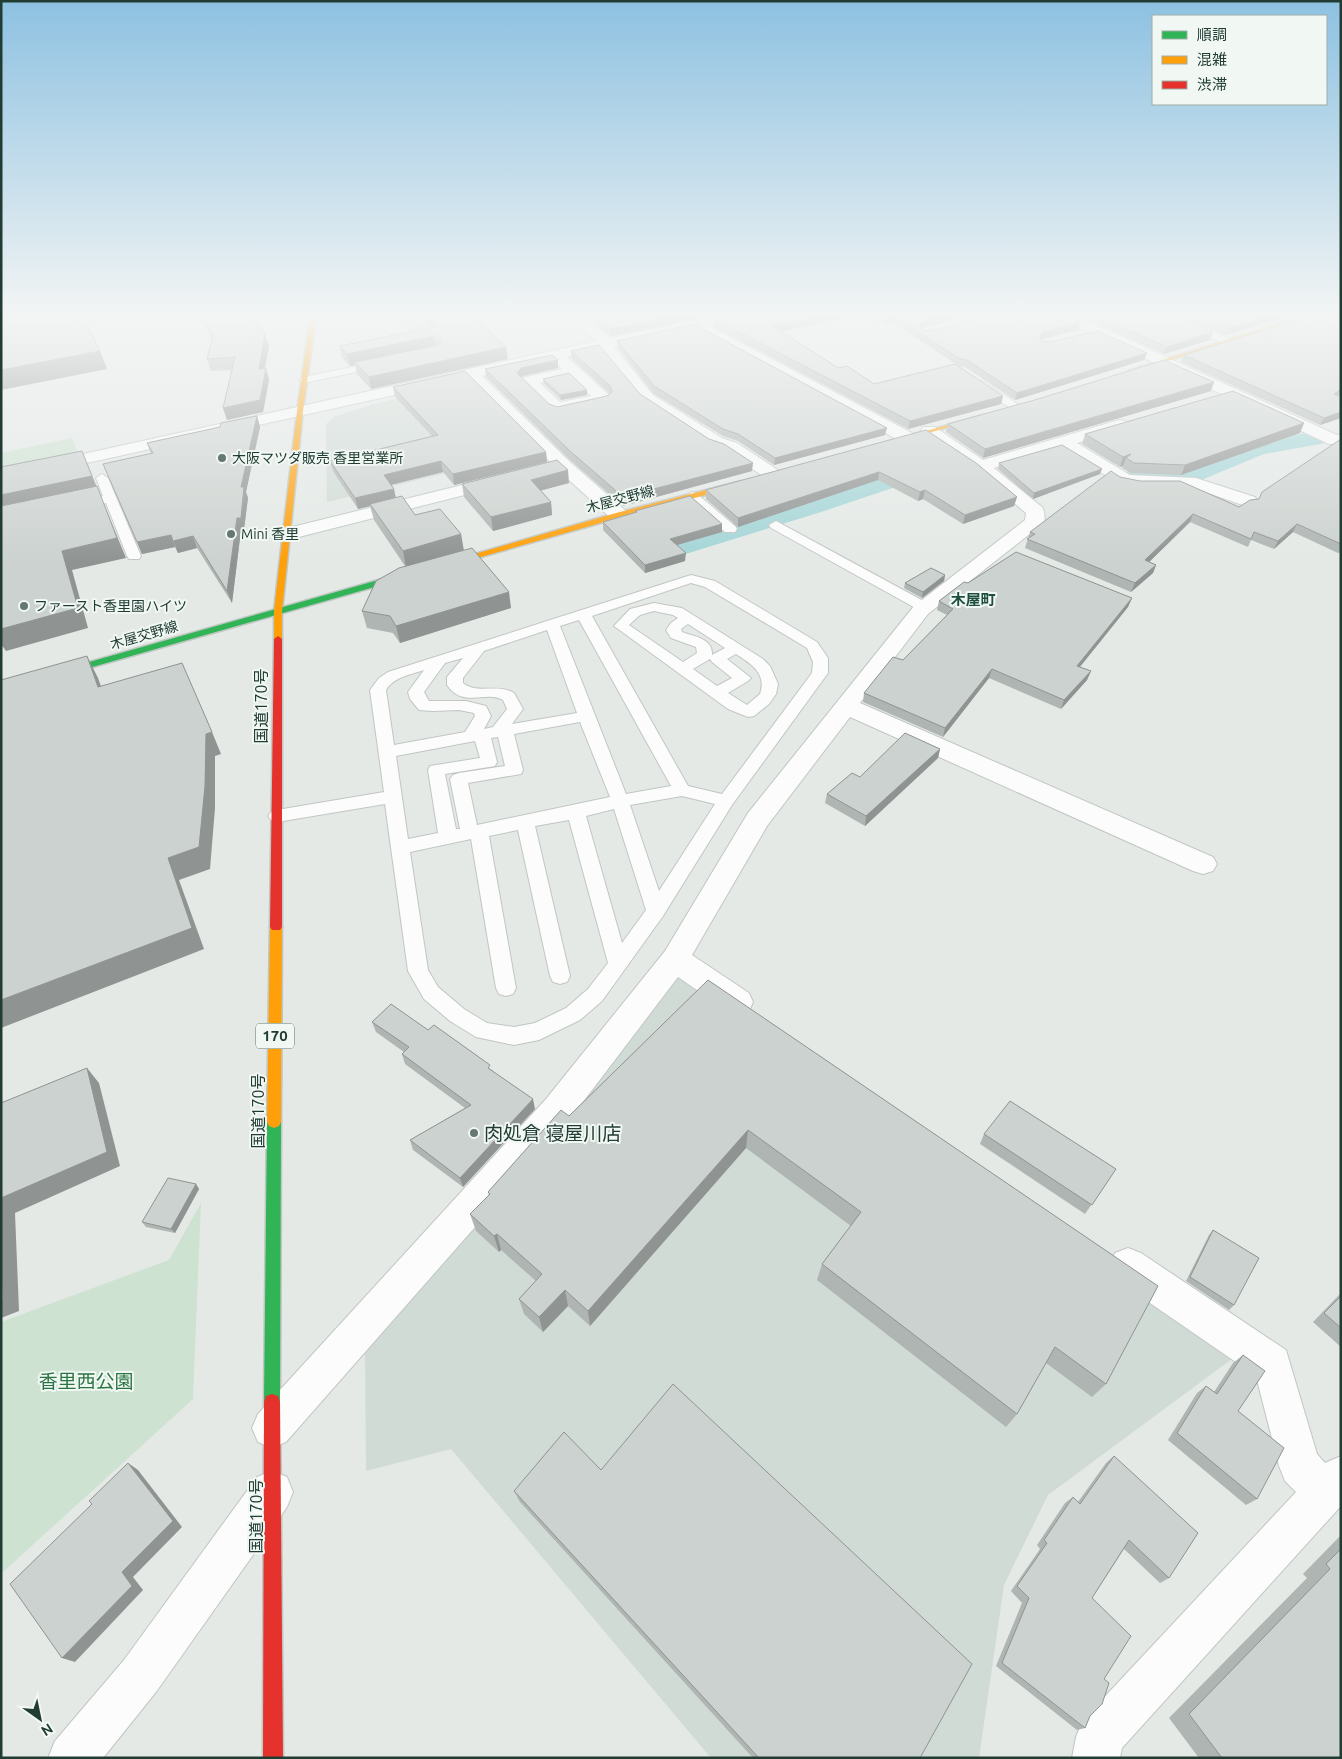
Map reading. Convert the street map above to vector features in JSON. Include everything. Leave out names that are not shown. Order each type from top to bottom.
[{"type":"main road","name":"国道170号","points":[[272,1758],[272,1428],[278,611],[302,399]]},
{"type":"main road","points":[[877,445],[1029,403]]},
{"type":"main road","name":"木屋交野線","points":[[1,690],[619,515],[777,473]]},
{"type":"street","points":[[1,477],[355,399]]},
{"type":"street","points":[[497,399],[563,465],[619,515]]},
{"type":"street","points":[[649,399],[716,442],[731,447],[777,473]]},
{"type":"street","points":[[272,1428],[558,1109],[675,959],[757,820],[924,607],[1011,551],[1035,522],[1035,511],[982,466],[846,399]]},
{"type":"street","points":[[1246,399],[1335,440],[1341,439]]},
{"type":"street","points":[[982,466],[1138,420]]},
{"type":"street","points":[[1063,442],[1124,479],[1138,482],[1196,483],[1248,501]]},
{"type":"street","points":[[287,534],[563,465]]},
{"type":"street","points":[[441,496],[453,512]]},
{"type":"street","points":[[846,706],[1204,864]]},
{"type":"street","points":[[675,959],[765,1020]]},
{"type":"street","points":[[1096,1758],[1100,1737],[1332,1485],[1300,1466],[1272,1364],[1100,1247]]},
{"type":"street","points":[[72,1758],[140,1676],[272,1492]]},
{"type":"lane","points":[[1004,399],[1016,407]]},
{"type":"lane","points":[[102,478],[134,556]]},
{"type":"lane","points":[[692,496],[730,529]]},
{"type":"lane","points":[[64,508],[110,498]]},
{"type":"lane","points":[[776,525],[924,607]]},
{"type":"lane","points":[[691,580],[710,584],[812,645],[821,658],[823,666],[820,673],[726,801],[656,911],[595,995],[573,1014],[539,1032],[514,1036],[483,1031],[457,1016],[431,993],[418,971],[378,690],[384,680],[393,675],[583,613],[680,581],[691,580]]},
{"type":"lane","points":[[748,712],[766,698],[770,683],[766,669],[736,648],[677,611],[667,608],[641,608],[631,613],[621,626],[734,706],[748,712],[780,725]]},
{"type":"lane","points":[[583,613],[682,790]]},
{"type":"lane","points":[[682,669],[705,655],[705,649],[702,644],[676,635],[672,630],[688,618]]},
{"type":"lane","points":[[552,623],[620,801],[656,911]]},
{"type":"lane","points":[[448,837],[436,770],[489,762],[489,734],[515,709],[513,700],[507,694],[493,692],[473,694],[462,691],[455,685],[455,676],[480,646]]},
{"type":"lane","points":[[717,693],[744,678],[717,660],[736,648]]},
{"type":"lane","points":[[440,659],[416,692],[418,699],[425,706],[469,705],[480,710],[489,734],[516,770],[459,779],[474,832],[506,988]]},
{"type":"lane","points":[[386,752],[586,716]]},
{"type":"lane","points":[[400,847],[576,812],[620,801],[682,790],[726,801]]},
{"type":"lane","points":[[277,816],[393,797]]},
{"type":"lane","points":[[576,812],[618,964]]},
{"type":"lane","points":[[525,822],[560,976]]},
{"type":"shaded area","points":[[395,399],[484,399],[538,451],[327,502],[326,424],[334,417]]},
{"type":"shaded area","points":[[682,970],[1236,1356],[1048,1495],[1004,1585],[979,1758],[711,1758],[451,1449],[366,1471],[365,1348]]},
{"type":"green space","points":[[72,438],[81,460],[1,477],[1,453]]},
{"type":"green space","name":"香里西公園","points":[[201,1203],[193,1399],[3,1572],[1,1569],[1,1322],[169,1260]]},
{"type":"building","points":[[225,399],[260,399],[260,400],[223,408]]},
{"type":"building","points":[[404,399],[493,399],[546,452],[453,474],[441,461],[384,475],[394,489],[355,498],[330,461],[438,435]]},
{"type":"building","points":[[516,399],[544,399],[549,404],[557,407],[593,399],[648,399],[709,439],[724,444],[753,463],[623,497],[570,451]]},
{"type":"building","points":[[675,399],[833,399],[887,428],[775,458],[738,434],[723,429]]},
{"type":"building","points":[[868,399],[992,399],[910,421]]},
{"type":"building","points":[[1038,399],[1156,399],[985,449],[948,424]]},
{"type":"building","points":[[1205,399],[1251,399],[1304,423],[1185,465],[1134,463],[1126,458],[1131,454],[1123,457],[1085,434]]},
{"type":"building","points":[[1282,399],[1341,399],[1341,412],[1324,418]]},
{"type":"building","points":[[257,416],[241,487],[244,487],[241,518],[237,518],[227,591],[193,536],[173,541],[171,535],[137,542],[103,464],[153,453],[147,443],[220,427],[221,423]]},
{"type":"building","points":[[926,430],[976,463],[1017,497],[965,515],[925,490],[920,492],[879,472],[738,518],[706,490]]},
{"type":"building","points":[[1341,439],[1341,544],[1297,524],[1278,541],[1254,532],[1251,539],[1193,514],[1145,560],[1156,565],[1135,583],[1027,539],[1035,534],[1030,532],[1111,471],[1120,477],[1140,481],[1180,481],[1239,507],[1250,500],[1259,499],[1262,492]]},
{"type":"building","points":[[1062,445],[1102,469],[1034,493],[999,463]]},
{"type":"building","points":[[82,451],[92,476],[1,495],[1,467]]},
{"type":"building","points":[[557,460],[568,470],[531,480],[551,502],[491,517],[462,484]]},
{"type":"building","points":[[97,486],[117,538],[62,551],[78,608],[1,629],[1,506]]},
{"type":"building","points":[[402,496],[415,515],[440,509],[461,534],[403,551],[370,504]]},
{"type":"building","points":[[690,496],[722,524],[670,539],[686,553],[645,565],[603,522],[637,512],[635,511]]},
{"type":"building","points":[[472,548],[509,592],[396,626],[390,616],[362,611],[376,581],[399,568]]},
{"type":"building","points":[[1016,552],[1132,598],[1077,666],[1091,671],[1064,700],[992,669],[945,728],[864,693],[893,657],[903,660],[953,609],[939,601],[964,582],[968,583]]},
{"type":"building","points":[[931,568],[945,575],[923,592],[905,583]]},
{"type":"building","points":[[87,656],[98,687],[182,663],[212,732],[206,734],[205,786],[199,847],[168,858],[192,928],[1,1000],[1,680]]},
{"type":"building","points":[[905,733],[940,749],[866,816],[827,794],[852,773],[860,777]]},
{"type":"building","points":[[708,980],[1158,1286],[1106,1384],[1055,1347],[1017,1414],[822,1264],[861,1212],[748,1130],[588,1311],[565,1290],[539,1317],[519,1299],[542,1274],[497,1234],[494,1236],[470,1214],[490,1194],[488,1192],[561,1110],[569,1116]]},
{"type":"building","points":[[391,1004],[428,1030],[434,1025],[490,1065],[488,1068],[533,1099],[460,1178],[410,1140],[471,1105],[402,1054],[409,1047],[372,1022]]},
{"type":"building","points":[[87,1068],[107,1152],[1,1198],[1,1103]]},
{"type":"building","points":[[1010,1101],[1116,1169],[1092,1205],[984,1134]]},
{"type":"building","points":[[168,1178],[196,1184],[171,1229],[142,1222]]},
{"type":"building","points":[[1213,1230],[1259,1258],[1234,1305],[1190,1277]]},
{"type":"building","points":[[1,1253],[3,1298],[1,1299]]},
{"type":"building","points":[[1341,1296],[1341,1328],[1324,1313]]},
{"type":"building","points":[[1243,1355],[1265,1371],[1238,1411],[1284,1448],[1257,1499],[1177,1433],[1206,1386],[1217,1394]]},
{"type":"building","points":[[673,1384],[972,1664],[920,1758],[759,1758],[514,1491],[564,1432],[601,1470]]},
{"type":"building","points":[[1114,1456],[1198,1533],[1169,1578],[1129,1540],[1092,1598],[1131,1636],[1104,1679],[1109,1683],[1102,1704],[1090,1716],[1085,1728],[1002,1663],[1029,1598],[1017,1586],[1047,1543],[1044,1540],[1073,1497],[1080,1504]]},
{"type":"building","points":[[128,1463],[173,1521],[122,1572],[132,1586],[62,1658],[10,1584],[92,1504],[89,1501]]},
{"type":"building","points":[[1341,1549],[1341,1758],[1222,1758],[1189,1714],[1330,1569],[1326,1564]]},
{"type":"waterway","points":[[494,399],[498,403]]},
{"type":"waterway","points":[[1133,477],[1158,479],[1194,476],[1258,448],[1318,438]]},
{"type":"waterway","points":[[641,534],[663,553],[813,507],[929,468]]},
{"type":"traffic: fast","points":[[1,690],[389,580]]},
{"type":"traffic: fast","points":[[272,1402],[274,1122]]},
{"type":"traffic: slow","points":[[278,639],[278,611],[302,399]]},
{"type":"traffic: slow","points":[[891,442],[985,416]]},
{"type":"traffic: slow","points":[[389,580],[619,515],[741,483]]},
{"type":"traffic: slow","points":[[274,1122],[276,927]]},
{"type":"traffic: jam","points":[[276,927],[278,639]]},
{"type":"traffic: jam","points":[[272,1402],[273,1758]]},
{"type":"place","name":"大阪マツダ販売 香里営業所","points":[[222,458]]},
{"type":"place","name":"Mini 香里","points":[[231,534]]},
{"type":"place","name":"ファースト香里園ハイツ","points":[[24,606]]},
{"type":"place","name":"肉処倉 寝屋川店","points":[[474,1133]]},
{"type":"district","name":"木屋町","points":[[973,600]]}]
